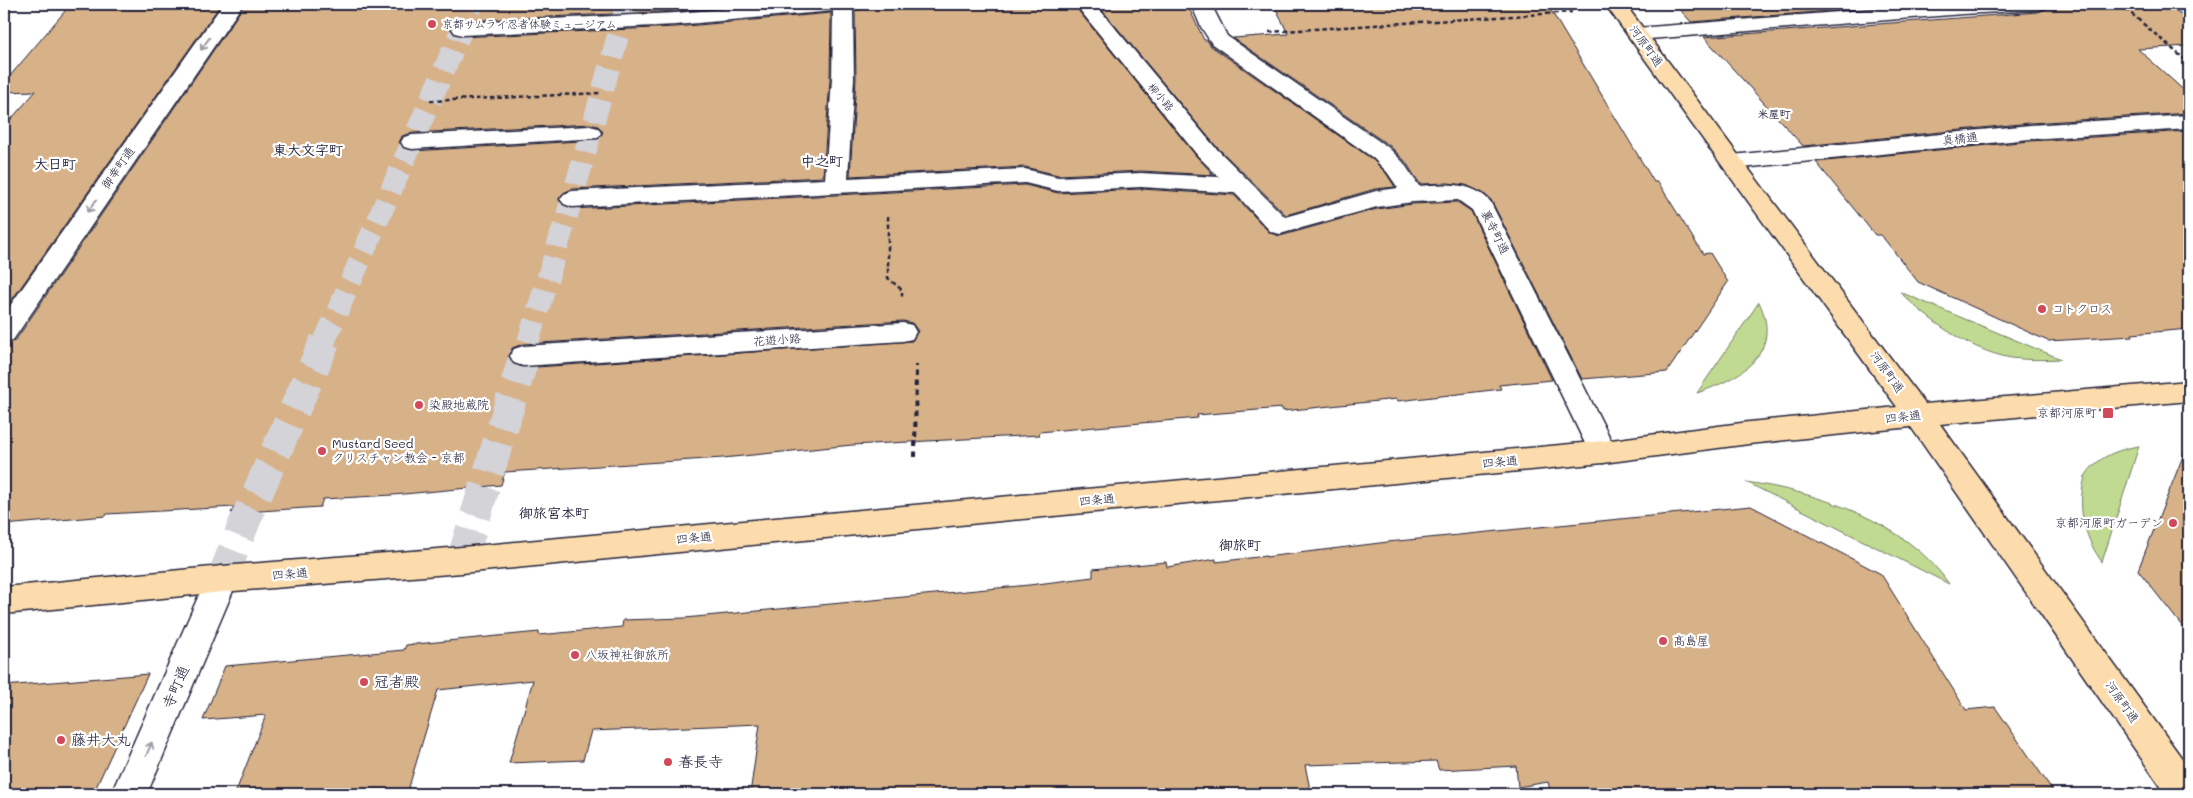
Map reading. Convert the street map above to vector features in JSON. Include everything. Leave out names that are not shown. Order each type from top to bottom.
[{"type":"main road","name":"河原町通","points":[[1615,4],[1918,415],[2187,794]]},
{"type":"main road","name":"四条通","points":[[4,601],[222,579],[462,560],[1603,452],[1674,442],[1918,415],[2189,391]]},
{"type":"street","name":"御幸町通","points":[[4,333],[233,4]]},
{"type":"street","points":[[462,29],[676,19],[847,4],[836,186]]},
{"type":"street","name":"柳小路","points":[[1085,4],[1206,151],[1280,226],[1376,199],[1413,194]]},
{"type":"street","points":[[1201,4],[1216,35],[1226,46],[1381,153],[1395,166],[1413,194]]},
{"type":"street","points":[[1637,34],[1864,9],[2038,4]]},
{"type":"street","name":"真橋通","points":[[1732,162],[2030,132],[2189,122]]},
{"type":"street","points":[[412,142],[590,133]]},
{"type":"street","points":[[572,200],[1025,176],[1058,184],[1141,180],[1242,186]]},
{"type":"street","name":"裏寺町通","points":[[1413,194],[1456,191],[1469,193],[1476,197],[1603,452]]},
{"type":"street","name":"花遊小路","points":[[523,356],[902,332]]},
{"type":"street","name":"寺町通","points":[[129,794],[222,579]]},
{"type":"path","points":[[2120,4],[2189,63]]},
{"type":"path","points":[[1216,35],[1572,12]]},
{"type":"path","points":[[430,101],[602,93]]},
{"type":"path","points":[[889,183],[888,278],[902,290],[902,332],[916,350],[915,457]]},
{"type":"green space","points":[[1900,292],[2061,359],[2011,358],[1980,348],[1937,324]]},
{"type":"green space","points":[[1759,302],[1765,320],[1766,336],[1761,350],[1753,362],[1742,372],[1728,380],[1697,393]]},
{"type":"green space","points":[[2139,446],[2102,562],[2096,554],[2085,526],[2082,496],[2085,478],[2096,463],[2102,459],[2124,449]]},
{"type":"green space","points":[[1746,482],[1802,493],[1831,502],[1885,527],[1910,543],[1931,562],[1949,584]]},
{"type":"building","points":[[71,4],[221,4],[4,311],[4,127],[36,91],[4,92],[4,83]]},
{"type":"building","points":[[245,4],[764,4],[676,11],[462,21],[454,23],[450,29],[454,35],[462,37],[676,27],[831,13],[830,79],[823,177],[572,189],[563,193],[559,200],[563,206],[572,209],[1025,185],[1058,193],[1141,189],[1234,195],[1270,233],[1280,236],[1377,209],[1413,204],[1457,202],[1471,211],[1552,380],[1499,385],[1501,389],[1398,401],[1397,399],[1283,411],[1282,408],[1197,415],[1198,418],[1039,432],[1040,435],[852,445],[723,458],[505,472],[501,485],[393,495],[323,499],[320,507],[231,513],[234,507],[107,514],[106,516],[4,525],[4,344],[15,341]],"holes":[[[590,124],[598,126],[603,132],[598,140],[412,151],[404,149],[399,143],[402,136],[412,133]],[[903,321],[912,323],[918,331],[912,341],[523,368],[513,365],[508,357],[512,348],[523,344]]]},
{"type":"building","points":[[863,4],[1073,4],[1197,157],[1214,175],[1141,171],[1058,175],[1025,167],[850,176],[856,79],[855,11],[860,9]]},
{"type":"building","points":[[1097,4],[1187,4],[1204,40],[1207,40],[1211,46],[1372,159],[1386,173],[1395,187],[1375,189],[1286,215],[1215,145]]},
{"type":"building","points":[[1274,4],[1547,4],[1654,182],[1658,182],[1703,254],[1710,253],[1728,282],[1667,372],[1582,379],[1491,200],[1483,193],[1466,185],[1448,183],[1420,184],[1405,161],[1390,146],[1233,38],[1288,34]]},
{"type":"building","points":[[1675,4],[1849,4],[1854,9],[1691,22]]},
{"type":"building","points":[[2050,4],[2169,4],[2189,22],[2189,46],[2138,49],[2189,95],[2189,113],[2030,123],[1803,146],[1704,37],[2038,12],[2046,9]]},
{"type":"building","points":[[2189,131],[2189,329],[2132,334],[2133,336],[2048,341],[1918,282],[1881,235],[1875,235],[1816,162],[2030,141]]},
{"type":"building","name":"京都河原町ガーデン","points":[[2187,446],[2189,446],[2189,635],[2138,570]]},
{"type":"building","points":[[1751,506],[1881,574],[1966,710],[1995,707],[2055,794],[1551,794],[1548,782],[1518,787],[1516,766],[1439,770],[1436,761],[1305,765],[1311,794],[750,794],[760,724],[591,731],[583,760],[509,763],[533,680],[438,690],[408,790],[358,794],[235,794],[266,715],[203,720],[225,666],[404,650],[406,645],[539,632],[539,635],[622,627],[623,620],[685,618],[1029,585],[1093,577],[1093,569],[1166,562],[1167,567],[1216,559],[1216,562],[1388,542]]},
{"type":"building","name":"藤井大丸","points":[[148,674],[93,794],[4,794],[4,686]]},
{"type":"waterway","points":[[2183,4],[2189,9]]},
{"type":"tunnel","points":[[324,342],[473,4]]},
{"type":"tunnel","points":[[528,342],[572,199],[627,4]]},
{"type":"tunnel","points":[[222,579],[245,521],[325,341]]},
{"type":"tunnel","points":[[462,560],[529,341]]},
{"type":"place","name":"京都サムライ忍者体験ミュージアム","points":[[432,24]]},
{"type":"place","name":"コトクロス","points":[[2042,309]]},
{"type":"place","name":"染殿地蔵院","points":[[419,405]]},
{"type":"place","name":"京都河原町","points":[[2108,413]]},
{"type":"place","name":"Mustard Seed クリスチャン教会 - 京都","points":[[322,451]]},
{"type":"place","name":"京都河原町ガーデン","points":[[2173,523]]},
{"type":"place","name":"髙島屋","points":[[1663,641]]},
{"type":"place","name":"八坂神社御旅所","points":[[575,655]]},
{"type":"place","name":"冠者殿","points":[[364,682]]},
{"type":"place","name":"藤井大丸","points":[[61,740]]},
{"type":"place","name":"春長寺","points":[[668,762]]},
{"type":"district","name":"米屋町","points":[[1774,114]]},
{"type":"district","name":"東大文字町","points":[[308,150]]},
{"type":"district","name":"中之町","points":[[822,161]]},
{"type":"district","name":"大日町","points":[[55,164]]},
{"type":"district","name":"御旅宮本町","points":[[554,513]]},
{"type":"district","name":"御旅町","points":[[1240,545]]}]
